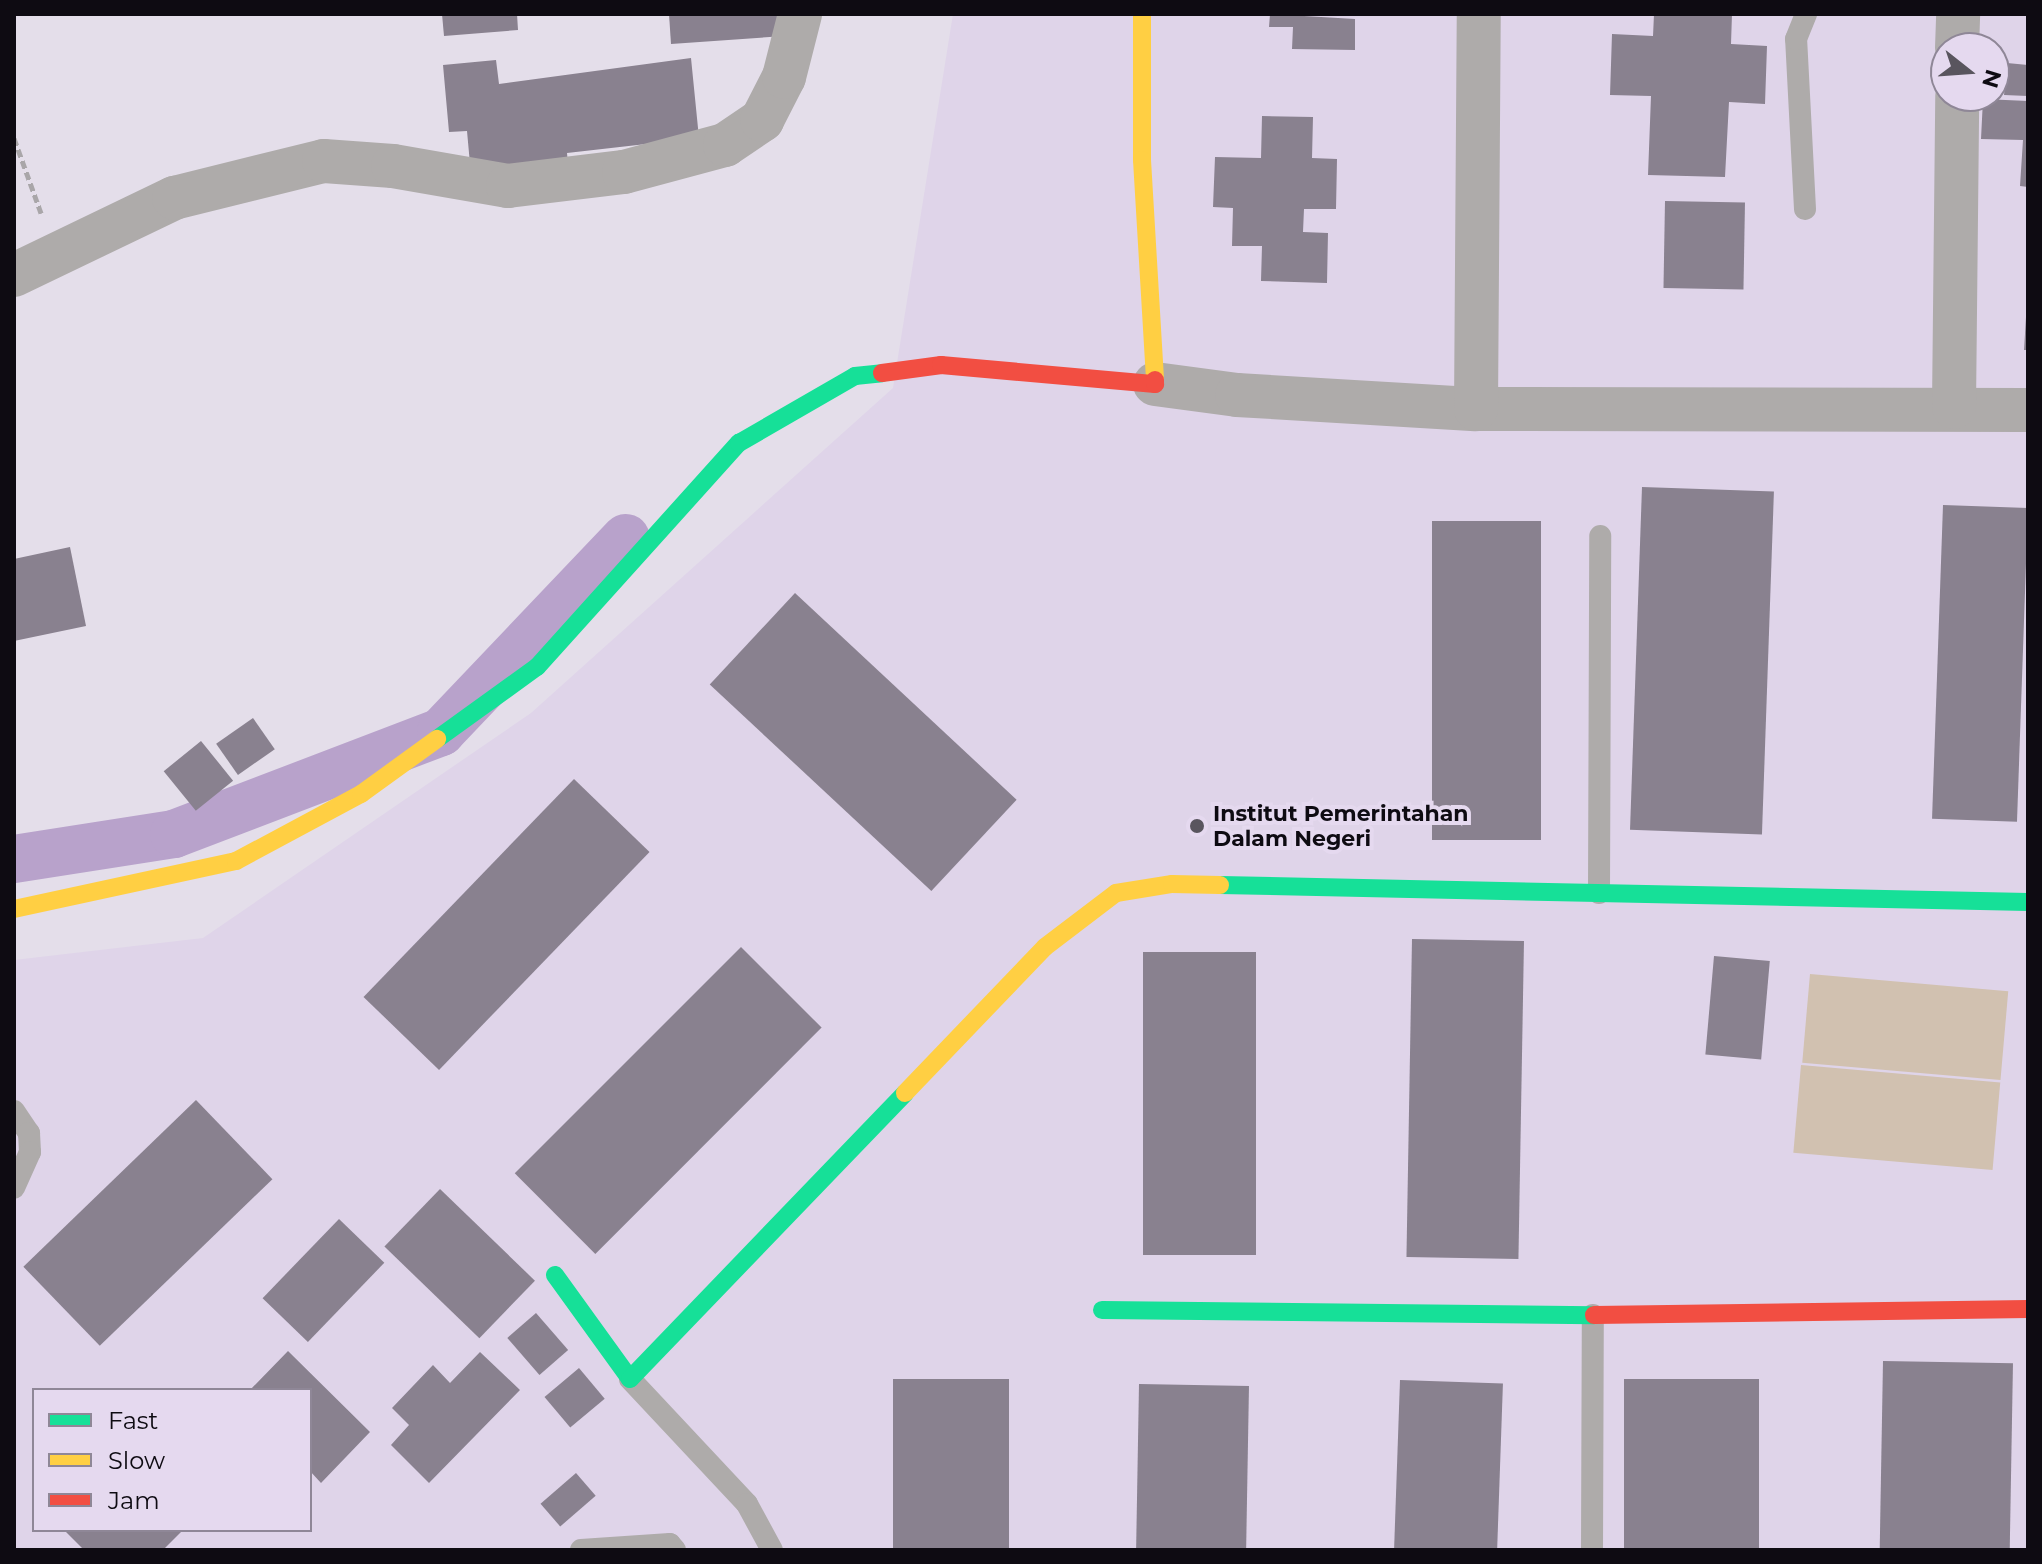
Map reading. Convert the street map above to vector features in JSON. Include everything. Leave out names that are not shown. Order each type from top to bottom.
[{"type":"street","points":[[14,275],[174,198],[324,161],[393,166],[508,186],[624,172],[725,145],[762,120],[784,77],[800,14]]},
{"type":"street","points":[[1142,14],[1142,160],[1155,384]]},
{"type":"street","points":[[1476,409],[1479,14]]},
{"type":"street","points":[[1954,407],[1957,112]]},
{"type":"street","points":[[14,909],[236,861],[361,794],[537,667],[739,443],[799,404],[855,376],[941,365],[1155,384],[1252,397],[1476,409],[1954,407],[2028,410]]},
{"type":"street","points":[[555,1275],[630,1379],[1045,947],[1116,893],[1172,884],[2028,902]]},
{"type":"street","points":[[1102,1310],[1593,1315],[2028,1309]]},
{"type":"lane","points":[[1805,209],[1796,39],[1806,14]]},
{"type":"lane","points":[[1599,893],[1600,536]]},
{"type":"lane","points":[[14,1111],[29,1133],[30,1152],[14,1188]]},
{"type":"lane","points":[[1592,1550],[1593,1315]]},
{"type":"lane","points":[[630,1379],[747,1504],[772,1550]]},
{"type":"lane","points":[[581,1550],[670,1544],[675,1550]]},
{"type":"path","points":[[14,138],[23,166]]},
{"type":"shaded area","name":"Institut Pemerintahan Dalam Negeri","points":[[953,14],[2028,14],[2028,1550],[14,1550],[14,960],[203,938],[531,713],[893,388]]},
{"type":"shaded area","points":[[1810,974],[2008,991],[2000,1080],[1802,1063]]},
{"type":"shaded area","points":[[1801,1065],[2000,1082],[1993,1170],[1793,1153]]},
{"type":"building","points":[[442,14],[517,14],[518,30],[444,36]]},
{"type":"building","points":[[669,14],[784,14],[785,36],[671,44]]},
{"type":"building","points":[[1270,14],[1355,19],[1355,50],[1292,49],[1293,27],[1269,27]]},
{"type":"building","points":[[1654,14],[1732,14],[1731,44],[1767,46],[1765,104],[1729,102],[1725,177],[1648,175],[1651,96],[1610,95],[1612,34],[1653,36]]},
{"type":"building","points":[[691,58],[699,138],[567,153],[568,164],[471,175],[467,131],[449,132],[443,65],[496,60],[499,84]]},
{"type":"building","points":[[2010,63],[2028,65],[2028,96],[2010,95]]},
{"type":"building","points":[[2010,100],[2028,101],[2028,187],[2020,186],[2023,140],[1981,139],[1982,112],[2010,112]]},
{"type":"building","points":[[1262,116],[1313,117],[1312,158],[1337,159],[1336,209],[1304,209],[1303,232],[1328,233],[1327,283],[1261,281],[1262,246],[1232,246],[1233,208],[1213,207],[1215,157],[1261,158]]},
{"type":"building","points":[[1665,201],[1745,202],[1743,289],[1663,288]]},
{"type":"building","points":[[2026,317],[2028,350],[2024,350]]},
{"type":"building","points":[[1642,487],[1774,492],[1762,834],[1630,830]]},
{"type":"building","points":[[1943,505],[2028,508],[2017,822],[1932,819]]},
{"type":"building","points":[[1432,521],[1541,521],[1541,840],[1432,840]]},
{"type":"building","points":[[70,547],[86,626],[14,641],[14,559]]},
{"type":"building","points":[[795,593],[1017,800],[931,891],[710,684]]},
{"type":"building","points":[[253,718],[275,749],[238,775],[216,744]]},
{"type":"building","points":[[201,741],[233,781],[196,811],[164,771]]},
{"type":"building","points":[[574,779],[650,852],[439,1070],[364,997]]},
{"type":"building","points":[[1412,939],[1524,941],[1518,1259],[1406,1257]]},
{"type":"building","points":[[741,947],[822,1028],[595,1254],[515,1173]]},
{"type":"building","points":[[1143,952],[1256,952],[1256,1255],[1143,1255]]},
{"type":"building","points":[[1714,956],[1770,961],[1761,1060],[1705,1055]]},
{"type":"building","points":[[196,1100],[272,1179],[100,1346],[23,1267]]},
{"type":"building","points":[[440,1189],[535,1281],[479,1338],[384,1247]]},
{"type":"building","points":[[339,1219],[384,1263],[308,1342],[263,1298]]},
{"type":"building","points":[[536,1313],[568,1350],[539,1375],[507,1338]]},
{"type":"building","points":[[288,1351],[370,1432],[321,1483],[312,1473],[312,1388],[252,1388]]},
{"type":"building","points":[[480,1352],[520,1390],[429,1483],[391,1445],[409,1425],[392,1408],[433,1365],[450,1383]]},
{"type":"building","points":[[1883,1361],[2013,1363],[2010,1550],[1880,1550]]},
{"type":"building","points":[[579,1368],[605,1399],[570,1428],[545,1397]]},
{"type":"building","points":[[893,1379],[1009,1379],[1009,1550],[893,1550]]},
{"type":"building","points":[[1624,1379],[1759,1379],[1759,1550],[1624,1550]]},
{"type":"building","points":[[1400,1380],[1503,1384],[1497,1550],[1394,1550]]},
{"type":"building","points":[[1139,1384],[1249,1386],[1246,1550],[1136,1550]]},
{"type":"building","points":[[576,1473],[596,1496],[560,1526],[541,1504]]},
{"type":"building","points":[[66,1532],[181,1532],[163,1550],[84,1550]]},
{"type":"waterway","points":[[14,859],[174,834],[441,732],[626,538]]},
{"type":"traffic: fast","points":[[437,739],[537,667],[739,443],[855,376],[882,373]]},
{"type":"traffic: fast","points":[[1220,885],[2028,902]]},
{"type":"traffic: fast","points":[[555,1275],[630,1379],[905,1093]]},
{"type":"traffic: fast","points":[[1102,1310],[1594,1315]]},
{"type":"traffic: slow","points":[[1142,14],[1142,160],[1155,380]]},
{"type":"traffic: slow","points":[[14,909],[236,861],[361,794],[437,739]]},
{"type":"traffic: slow","points":[[905,1093],[1045,947],[1116,893],[1172,884],[1220,885]]},
{"type":"traffic: jam","points":[[882,373],[941,365],[1155,384],[1155,380]]},
{"type":"traffic: jam","points":[[1594,1315],[2028,1309]]},
{"type":"place","name":"Institut Pemerintahan Dalam Negeri","points":[[1197,826]]}]
